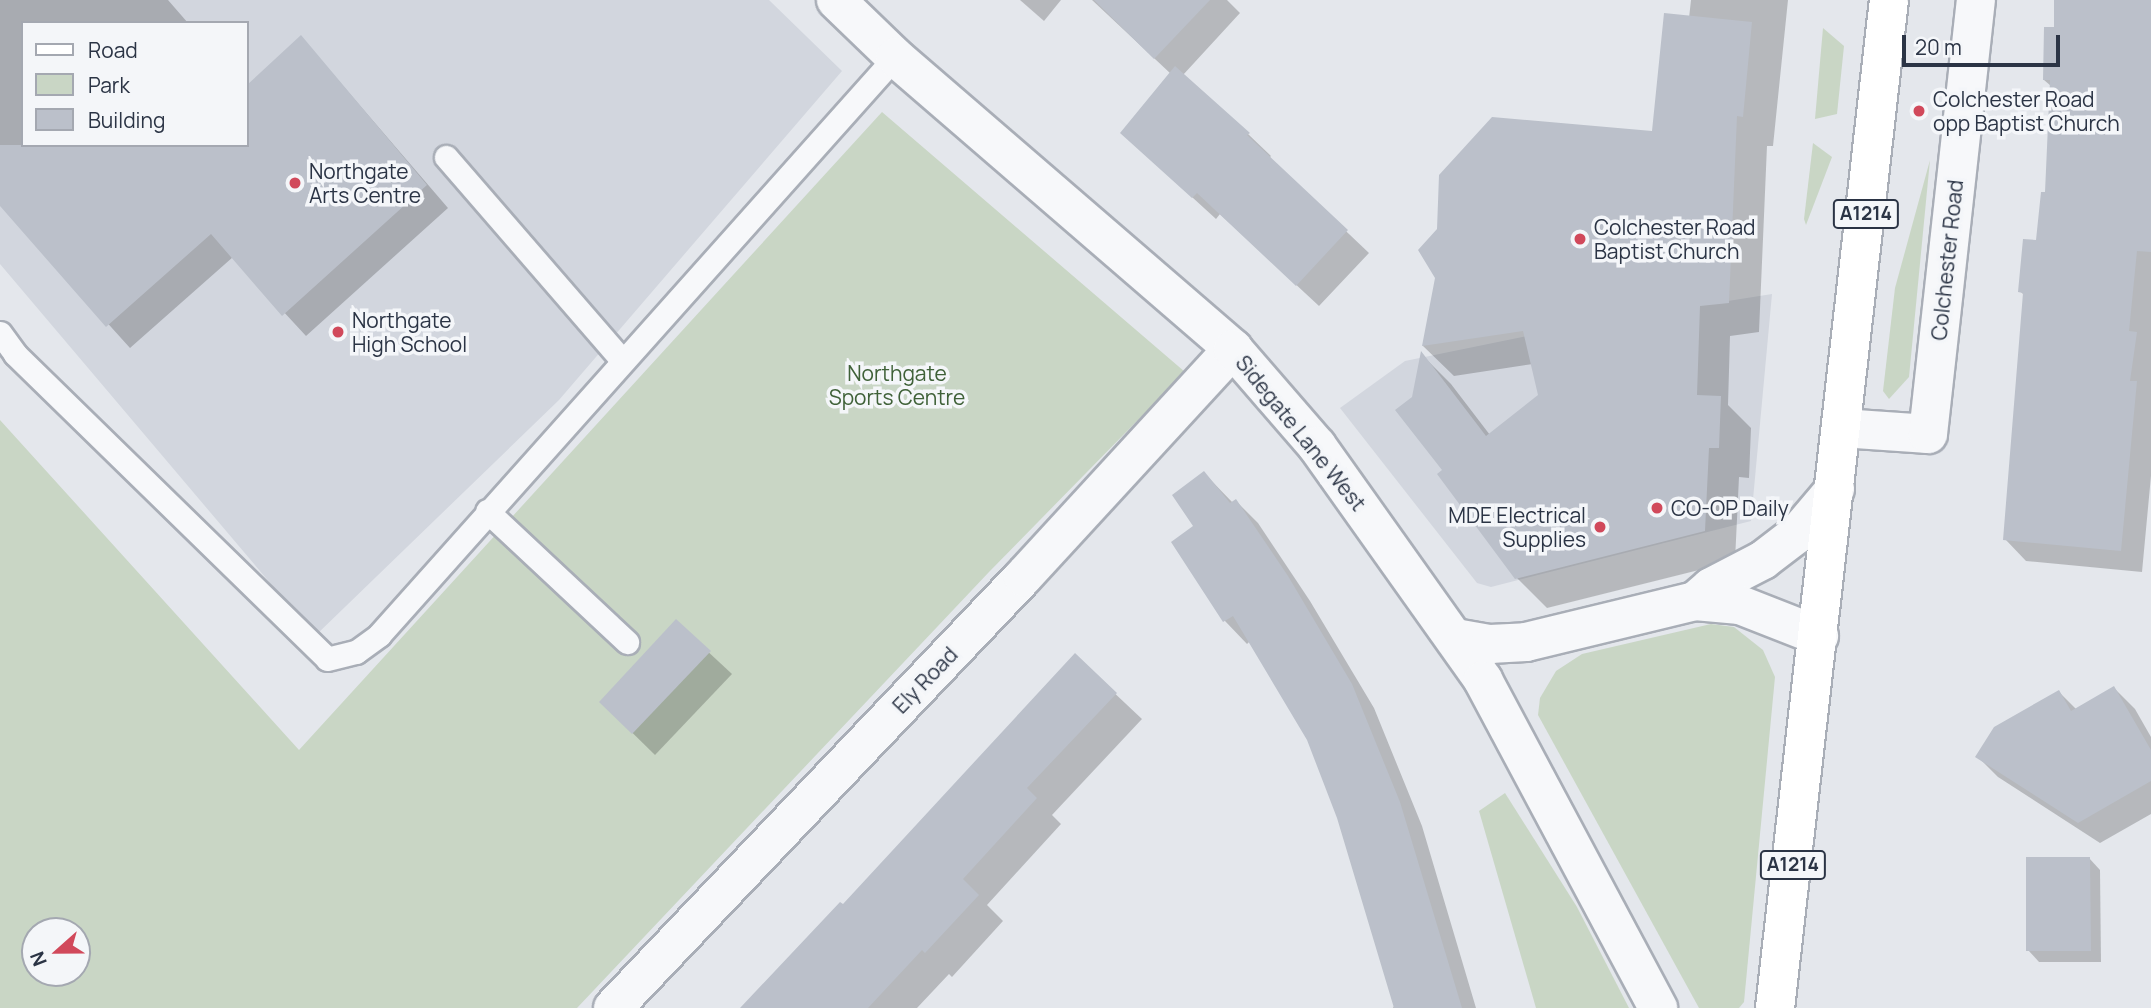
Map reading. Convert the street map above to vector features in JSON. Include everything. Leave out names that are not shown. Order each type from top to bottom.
[{"type":"main road","name":"A1214","points":[[1775,1008],[1889,0]]},
{"type":"street","name":"Sidegate Lane West","points":[[836,0],[895,57],[1233,349],[1332,464],[1489,690],[1658,1008]]},
{"type":"street","name":"Colchester Road","points":[[1842,428],[1928,434],[1976,0]]},
{"type":"street","name":"Ely Road","points":[[613,1008],[1023,577],[1233,349]]},
{"type":"street","points":[[1695,601],[1711,587],[1763,560],[1797,534],[1835,489]]},
{"type":"street","points":[[1455,638],[1490,644],[1527,642],[1695,601],[1740,605],[1819,636]]},
{"type":"lane","points":[[0,333],[15,354],[327,659],[356,652],[379,635],[895,57]]},
{"type":"lane","points":[[446,157],[624,361]]},
{"type":"lane","points":[[487,511],[628,642]]},
{"type":"shaded area","name":"Northgate High School","points":[[0,0],[769,0],[842,71],[559,400],[315,636],[0,264]]},
{"type":"shaded area","points":[[1772,294],[1751,521],[1491,587],[1477,583],[1340,408],[1405,361],[1596,322]]},
{"type":"green space","points":[[1823,28],[1844,46],[1837,114],[1815,119]]},
{"type":"green space","name":"Northgate Sports Centre","points":[[882,112],[1185,372],[989,572],[577,1008],[0,1008],[0,420],[299,750]]},
{"type":"green space","points":[[1813,143],[1832,157],[1806,225],[1804,219]]},
{"type":"green space","points":[[1930,160],[1909,377],[1889,399],[1883,391],[1895,288]]},
{"type":"green space","points":[[1711,624],[1734,627],[1763,650],[1775,677],[1744,1002],[1739,1008],[1699,1008],[1538,715],[1540,698],[1556,671],[1582,654]]},
{"type":"green space","points":[[1505,793],[1577,907],[1629,1008],[1536,1008],[1479,811]]},
{"type":"building","points":[[1094,0],[1210,0],[1154,59]]},
{"type":"building","points":[[2054,0],[2151,0],[2151,252],[2137,251],[2129,331],[2137,332],[2130,381],[2137,381],[2121,551],[2003,540],[2023,293],[2018,292],[2023,239],[2036,240],[2041,192],[2045,192],[2050,80],[2043,80],[2044,27],[2054,27]]},
{"type":"building","points":[[1664,13],[1752,22],[1743,117],[1737,116],[1729,303],[1700,306],[1697,395],[1721,396],[1719,448],[1709,448],[1705,531],[1515,579],[1437,474],[1442,470],[1395,410],[1412,397],[1421,351],[1486,436],[1538,395],[1523,331],[1422,346],[1435,278],[1418,250],[1437,229],[1439,175],[1492,117],[1652,131]]},
{"type":"building","name":"Northgate Arts Centre","points":[[301,35],[427,185],[282,316],[211,234],[106,327],[0,206],[0,145],[248,147],[248,84]]},
{"type":"building","points":[[1175,66],[1250,133],[1247,135],[1348,230],[1296,286],[1197,193],[1192,198],[1120,133]]},
{"type":"building","points":[[1204,471],[1230,503],[1236,499],[1288,576],[1352,684],[1400,802],[1462,1008],[1394,1008],[1337,818],[1307,740],[1233,616],[1223,622],[1171,542],[1193,526],[1172,495]]},
{"type":"building","points":[[676,619],[711,651],[632,734],[599,702]]},
{"type":"building","points":[[1075,653],[1117,693],[1027,788],[1037,798],[963,879],[979,895],[925,953],[922,950],[868,1008],[740,1008],[840,902],[843,904]]},
{"type":"building","points":[[2114,686],[2151,750],[2151,781],[2078,823],[1975,757],[1994,727],[2059,690],[2071,711]]},
{"type":"building","points":[[2026,857],[2090,857],[2091,951],[2026,951]]},
{"type":"place","name":"Colchester Road opp Baptist Church","points":[[1919,111]]},
{"type":"place","name":"Northgate Arts Centre","points":[[295,183]]},
{"type":"place","name":"Colchester Road Baptist Church","points":[[1580,239]]},
{"type":"place","name":"Northgate High School","points":[[338,332]]},
{"type":"place","name":"CO-OP Daily","points":[[1657,508]]},
{"type":"place","name":"MDE Electrical Supplies","points":[[1600,527]]}]
